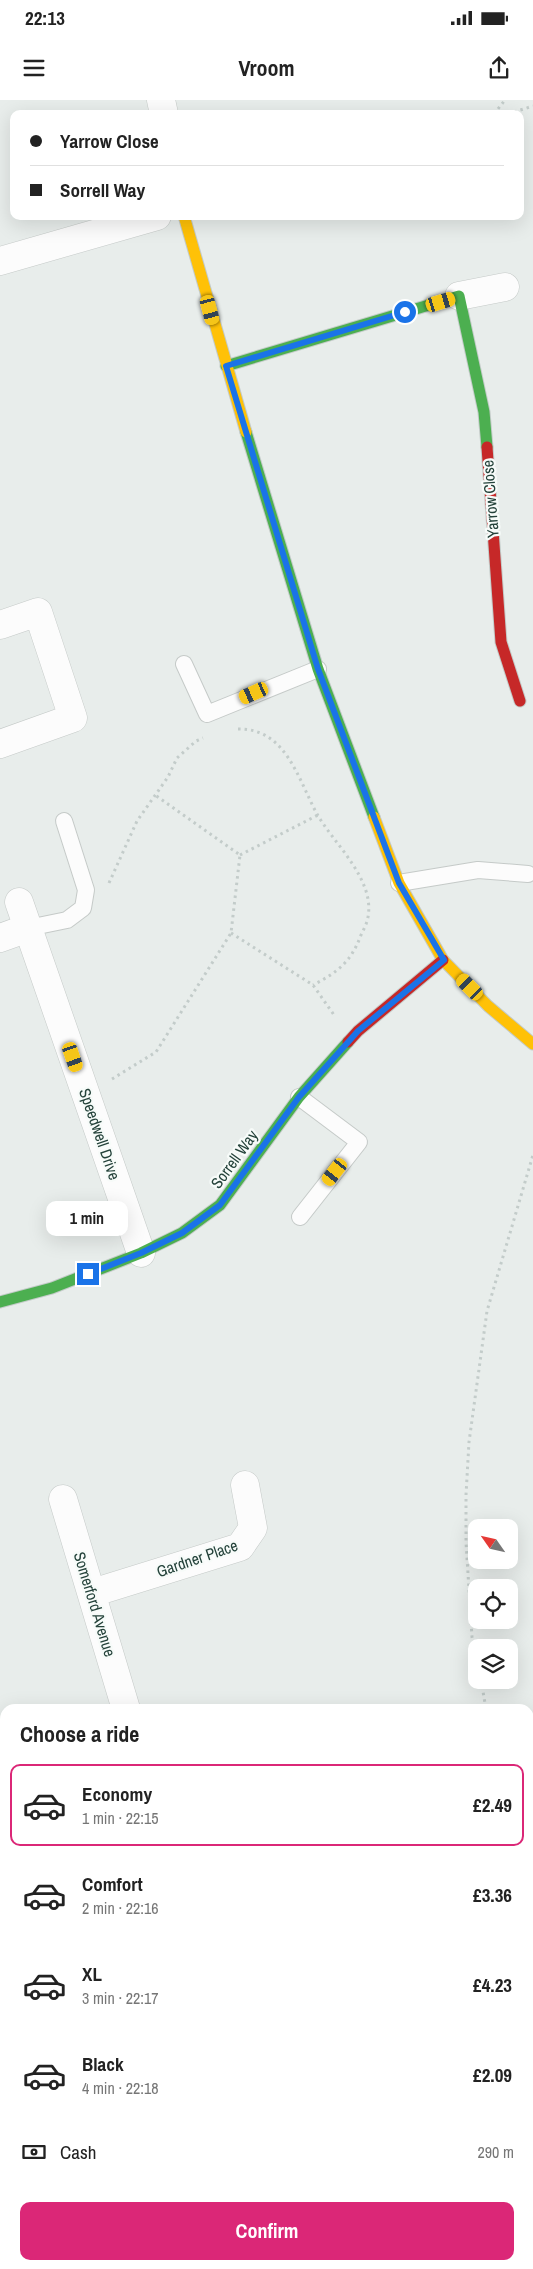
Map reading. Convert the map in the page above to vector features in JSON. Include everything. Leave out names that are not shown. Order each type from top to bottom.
[{"type":"street","points":[[0,261],[142,220]]},
{"type":"street","points":[[185,220],[226,366],[318,669],[399,883],[444,960],[488,1006],[533,1044]]},
{"type":"street","points":[[226,366],[459,296],[505,287]]},
{"type":"street","name":"Yarrow Close","points":[[459,296],[484,412],[501,642],[520,701]]},
{"type":"street","points":[[0,625],[38,612],[72,718],[0,744]]},
{"type":"street","name":"Speedwell Drive","points":[[19,902],[141,1253]]},
{"type":"street","points":[[0,938],[28,928]]},
{"type":"street","name":"Sorrell Way","points":[[0,1302],[52,1288],[141,1253],[182,1233],[220,1205],[299,1097],[358,1031],[444,960]]},
{"type":"street","name":"Gardner Place","points":[[92,1593],[240,1546],[253,1528],[245,1485]]},
{"type":"street","name":"Somerford Avenue","points":[[64,1499],[125,1704]]},
{"type":"lane","points":[[184,664],[207,714],[254,693],[318,669]]},
{"type":"lane","points":[[28,928],[68,920],[83,908],[86,890],[64,821]]},
{"type":"lane","points":[[399,883],[478,870],[528,874]]},
{"type":"lane","points":[[299,1097],[359,1142],[300,1217]]},
{"type":"path","points":[[497,110],[505,100]]},
{"type":"path","points":[[520,110],[533,106]]},
{"type":"path","points":[[233,729],[252,728],[275,740],[297,772],[318,815],[348,856],[366,888],[369,917],[356,948],[336,972],[313,985]]},
{"type":"path","points":[[109,885],[137,821],[168,777],[176,758],[196,741],[210,735]]},
{"type":"path","points":[[156,795],[240,855]]},
{"type":"path","points":[[240,855],[318,815]]},
{"type":"path","points":[[86,1094],[156,1052],[231,933],[240,855]]},
{"type":"path","points":[[231,933],[313,985],[351,1040]]},
{"type":"path","points":[[472,1639],[466,1542],[469,1442],[487,1310],[533,1155]]},
{"type":"path","points":[[483,1689],[485,1704]]},
{"type":"traffic: fast","points":[[226,366],[459,296],[484,412],[487,447]]},
{"type":"traffic: fast","points":[[246,432],[318,669],[374,817]]},
{"type":"traffic: fast","points":[[0,1302],[52,1288],[141,1253],[182,1233],[220,1205],[299,1097],[348,1042]]},
{"type":"traffic: slow","points":[[185,220],[246,432]]},
{"type":"traffic: slow","points":[[374,817],[399,883],[443,960],[488,1006],[533,1044]]},
{"type":"traffic: jam","points":[[487,447],[501,642],[520,701]]},
{"type":"traffic: jam","points":[[348,1042],[358,1031],[443,960]]},
{"type":"route","points":[[88,1274],[141,1253],[182,1233],[220,1205],[299,1097],[358,1031],[444,960],[399,883],[318,669],[226,366],[405,312]]}]
